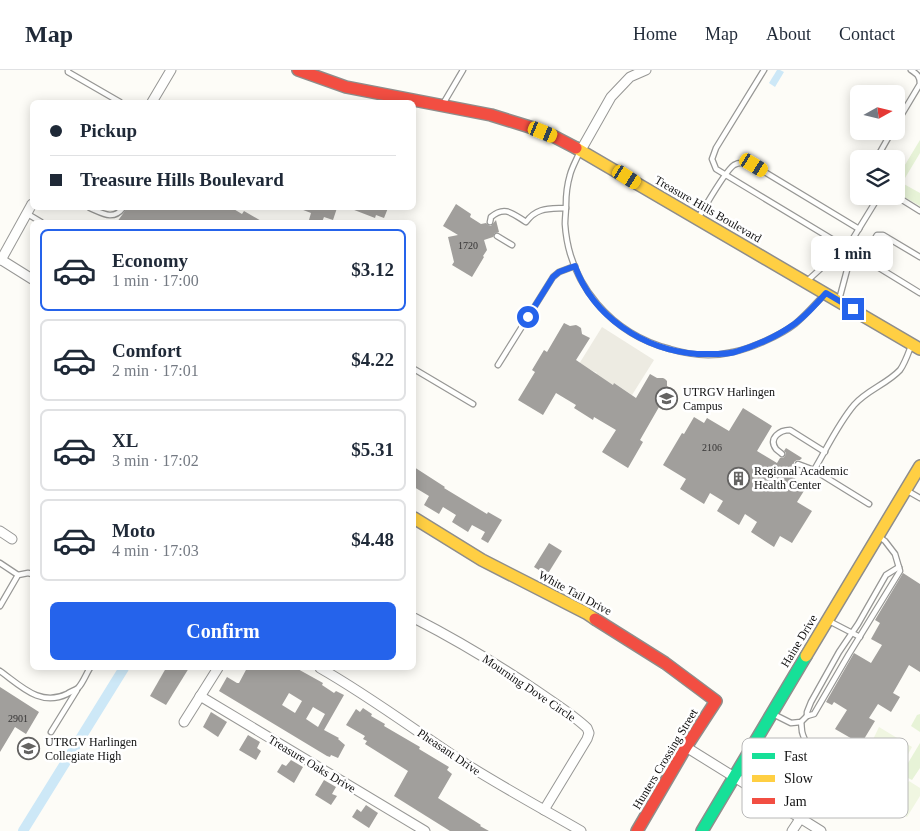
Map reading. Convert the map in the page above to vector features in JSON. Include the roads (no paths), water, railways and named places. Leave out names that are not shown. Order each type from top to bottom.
[{"type":"street","points":[[153,100],[171,70]]},
{"type":"street","name":"Treasure Hills Boulevard","points":[[298,70],[352,88],[416,100]]},
{"type":"street","points":[[581,150],[611,97],[630,77],[646,70]]},
{"type":"street","name":"Treasure Hills Boulevard","points":[[416,100],[491,115],[553,136],[581,150],[697,220],[826,293],[916,347]]},
{"type":"street","points":[[30,207],[0,259],[30,278]]},
{"type":"street","name":"Haine Drive","points":[[757,738],[920,466]]},
{"type":"street","name":"White Tail Drive","points":[[416,519],[482,560],[586,612],[666,663],[716,701]]},
{"type":"street","points":[[1,534],[12,539]]},
{"type":"street","name":"Mourning Dove Circle","points":[[416,619],[451,637],[506,671],[587,728],[589,733],[587,738],[544,810]]},
{"type":"street","points":[[184,722],[217,670]]},
{"type":"street","name":"Pheasant Drive","points":[[325,670],[466,764],[581,831]]},
{"type":"street","name":"Treasure Oaks Drive","points":[[200,696],[424,831]]},
{"type":"street","name":"Hunters Crossing Street","points":[[638,831],[686,747],[716,701]]},
{"type":"street","points":[[686,747],[742,781]]},
{"type":"street","name":"Haine Drive","points":[[702,831],[742,763]]},
{"type":"street","points":[[792,831],[800,819],[821,831]]},
{"type":"lane","points":[[68,70],[68,72],[117,100]]},
{"type":"lane","points":[[442,105],[463,70]]},
{"type":"lane","points":[[764,70],[716,148],[712,159],[716,169],[845,247]]},
{"type":"lane","points":[[905,109],[920,84],[920,78],[911,70]]},
{"type":"lane","points":[[581,150],[570,174],[566,194],[565,224],[570,251],[578,274],[592,298],[606,314],[635,336],[656,346],[682,353],[712,355],[733,352],[773,337],[795,324],[826,293]]},
{"type":"lane","points":[[697,220],[725,175],[735,164],[743,162],[754,165],[859,229]]},
{"type":"lane","points":[[905,202],[920,211]]},
{"type":"lane","points":[[806,282],[852,240],[874,205]]},
{"type":"lane","points":[[490,222],[491,217],[501,211],[507,211],[526,222],[530,216],[543,209],[566,208]]},
{"type":"lane","points":[[94,210],[112,216],[121,210]]},
{"type":"lane","points":[[26,213],[38,220]]},
{"type":"lane","points":[[863,258],[876,235],[883,235],[920,257]]},
{"type":"lane","points":[[497,236],[512,246]]},
{"type":"lane","points":[[839,301],[851,255],[852,240]]},
{"type":"lane","points":[[851,255],[863,258],[920,293]]},
{"type":"lane","points":[[498,365],[553,277],[559,272],[575,266]]},
{"type":"lane","points":[[814,470],[855,404],[863,396],[892,377],[916,347]]},
{"type":"lane","points":[[416,370],[473,404]]},
{"type":"lane","points":[[782,454],[775,448],[774,442],[778,432],[784,430],[790,430],[825,452]]},
{"type":"lane","points":[[798,464],[814,470],[869,504]]},
{"type":"lane","points":[[906,489],[920,498]]},
{"type":"lane","points":[[772,714],[792,723],[801,722],[807,716],[814,714],[900,571],[895,554],[885,541],[878,536]]},
{"type":"lane","points":[[0,564],[18,576]]},
{"type":"lane","points":[[807,716],[811,702],[839,652],[886,575],[899,567]]},
{"type":"lane","points":[[0,606],[18,576],[30,574]]},
{"type":"lane","points":[[827,620],[860,637]]},
{"type":"lane","points":[[51,732],[89,670]]},
{"type":"lane","points":[[0,671],[33,694],[44,698],[59,698],[78,688]]},
{"type":"lane","points":[[801,722],[804,738]]},
{"type":"water","points":[[777,70],[784,72],[775,87],[769,83]]},
{"type":"waterway","points":[[23,831],[123,670]]},
{"type":"place","name":"UTRGV Harlingen Campus","points":[[667,399]]},
{"type":"place","name":"Regional Academic Health Center","points":[[738,478]]},
{"type":"place","name":"UTRGV Harlingen Collegiate High","points":[[29,749]]}]
